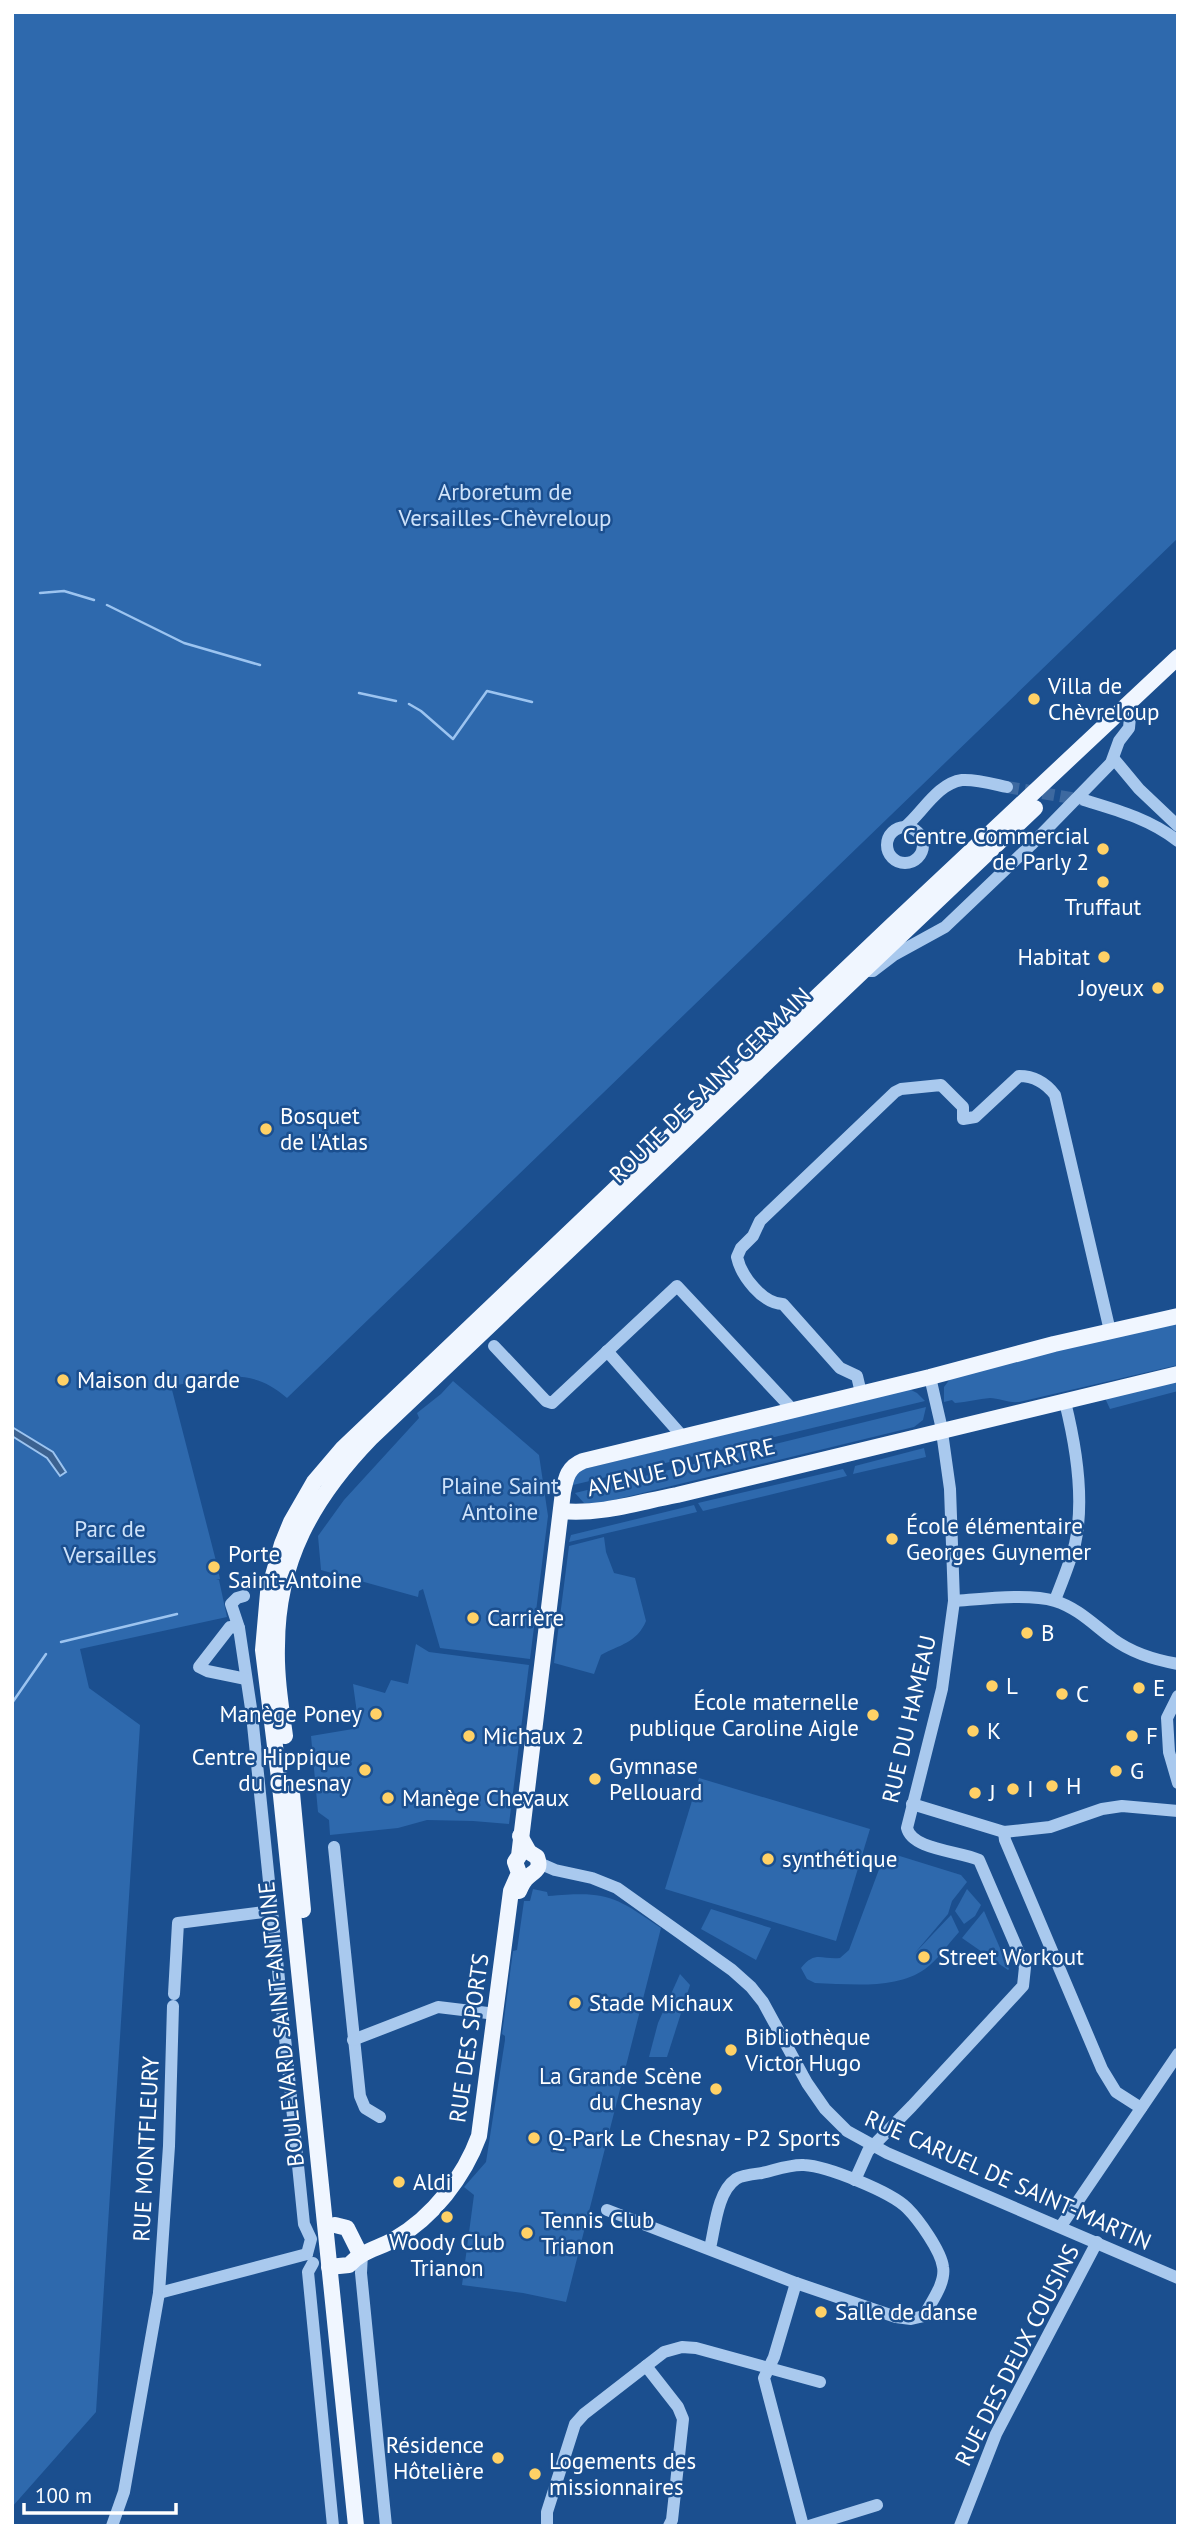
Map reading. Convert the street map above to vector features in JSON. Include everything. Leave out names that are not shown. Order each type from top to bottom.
[{"type":"main road","name":"ROUTE DE SAINT-GERMAIN","points":[[291,1522],[314,1482],[343,1448],[879,937],[1178,657]]},
{"type":"main road","name":"ROUTE DE SAINT-GERMAIN","points":[[295,1548],[325,1490],[371,1438],[1178,672]]},
{"type":"main road","name":"AVENUE DUTARTRE","points":[[1178,1316],[577,1464],[565,1479],[561,1511],[596,1511],[677,1495],[1178,1374]]},
{"type":"main road","points":[[528,1866],[520,1836],[561,1511]]},
{"type":"main road","name":"BOULEVARD SAINT-ANTOINE","points":[[291,1522],[277,1558],[268,1593],[263,1650],[280,1786],[324,2230]]},
{"type":"main road","name":"BOULEVARD SAINT-ANTOINE","points":[[295,1548],[280,1605],[277,1660],[324,2230],[322,2262],[356,2526]]},
{"type":"main road","name":"RUE DES SPORTS","points":[[322,2262],[349,2265],[361,2254],[412,2228],[450,2189],[470,2159],[482,2123],[511,1891],[528,1866]]},
{"type":"main road","points":[[324,2230],[347,2228],[361,2254]]},
{"type":"main road","name":"BOULEVARD SAINT-ANTOINE","points":[[322,2262],[365,2526]]},
{"type":"street","points":[[862,972],[873,971],[894,955],[945,927],[1114,760],[1119,741],[1129,728],[1130,717]]},
{"type":"street","points":[[1114,760],[1139,789],[1178,826]]},
{"type":"street","points":[[920,814],[920,834],[924,845],[918,859],[907,863],[895,860],[888,853],[887,842],[895,830],[905,827],[945,787],[955,782],[975,781],[1007,787]]},
{"type":"street","points":[[1084,800],[1123,811],[1178,841]]},
{"type":"street","points":[[905,827],[920,834]]},
{"type":"street","points":[[861,1393],[857,1376],[840,1368],[783,1304],[769,1302],[743,1273],[737,1257],[741,1248],[753,1236],[760,1221],[901,1089],[941,1085],[963,1107],[963,1119],[975,1117],[1019,1076],[1030,1076],[1048,1085],[1055,1095],[1110,1331]]},
{"type":"street","points":[[495,1346],[546,1401],[552,1403],[677,1286],[793,1410]]},
{"type":"street","points":[[607,1352],[683,1437]]},
{"type":"street","name":"RUE DU HAMEAU","points":[[873,2146],[1023,1986],[1025,1977],[1025,1967],[979,1860],[914,1840],[908,1832],[908,1820],[925,1764],[942,1689],[954,1601],[950,1489],[942,1432],[930,1377]]},
{"type":"street","points":[[1055,1600],[1072,1555],[1079,1483],[1065,1402]]},
{"type":"street","name":"BOULEVARD SAINT-ANTOINE","points":[[244,1596],[231,1604],[239,1628],[252,1715],[304,2224],[324,2230],[322,2262],[309,2272],[333,2526]]},
{"type":"street","points":[[954,1601],[1016,1597],[1055,1600],[1077,1611],[1115,1641],[1136,1652],[1157,1661],[1178,1664]]},
{"type":"street","points":[[239,1628],[230,1627],[199,1667],[246,1679]]},
{"type":"street","points":[[1178,1696],[1167,1718],[1170,1752],[1178,1783]]},
{"type":"street","points":[[912,1804],[1004,1832],[1050,1827],[1102,1809],[1122,1806],[1178,1811]]},
{"type":"street","points":[[1004,1832],[1005,1840],[1102,2069],[1116,2092],[1141,2108]]},
{"type":"street","points":[[334,1847],[362,2103],[380,2117]]},
{"type":"street","name":"RUE CARUEL DE SAINT-MARTIN","points":[[528,1866],[592,1878],[627,1895],[743,1979],[763,2002],[807,2083],[825,2109],[847,2131],[873,2146],[1178,2278]]},
{"type":"street","name":"RUE MONTFLEURY","points":[[112,2526],[124,2492],[159,2293],[169,2146],[178,1923],[272,1911]]},
{"type":"street","points":[[353,2040],[438,2007],[496,2014]]},
{"type":"street","points":[[1061,2226],[1178,2054]]},
{"type":"street","points":[[855,2180],[866,2153],[873,2146]]},
{"type":"street","points":[[607,2210],[796,2283],[896,2317],[911,2319],[923,2316],[944,2269],[940,2254],[907,2208],[895,2199],[855,2180],[817,2166],[801,2165],[737,2178],[722,2201],[710,2249]]},
{"type":"street","name":"RUE DES DEUX COUSINS","points":[[961,2524],[996,2434],[1097,2242]]},
{"type":"street","points":[[361,2254],[386,2526]]},
{"type":"street","points":[[159,2293],[322,2262]]},
{"type":"street","points":[[796,2283],[774,2357],[764,2378],[803,2526]]},
{"type":"street","points":[[547,2526],[547,2512],[575,2424],[584,2414],[670,2349],[689,2347],[820,2382]]},
{"type":"street","points":[[646,2366],[678,2407],[683,2419],[672,2520],[669,2526]]},
{"type":"street","points":[[808,2526],[877,2505]]},
{"type":"green space","name":"Arboretum de Versailles-Chèvreloup","points":[[12,12],[1178,12],[1178,538],[287,1398],[273,1387],[245,1377],[218,1378],[171,1386],[216,1561],[220,1579],[216,1580],[219,1580],[227,1617],[80,1649],[89,1688],[140,1725],[96,2412],[12,2507]]},
{"type":"green space","points":[[1178,1322],[1178,1365],[1019,1402],[990,1398],[944,1402],[944,1387],[953,1375]]},
{"type":"green space","points":[[1178,1379],[1178,1391],[1110,1409],[1104,1396]]},
{"type":"green space","name":"Plaine Saint Antoine","points":[[453,1381],[539,1455],[548,1516],[530,1659],[440,1648],[423,1589],[419,1591],[418,1597],[321,1570],[318,1536],[344,1500],[419,1418],[417,1413]]},
{"type":"green space","points":[[909,1389],[925,1401],[573,1485],[574,1477],[580,1470]]},
{"type":"green space","points":[[926,1407],[923,1420],[914,1427],[597,1504],[584,1503],[575,1493]]},
{"type":"green space","points":[[924,1448],[926,1457],[853,1474],[855,1466]]},
{"type":"green space","points":[[843,1469],[847,1476],[703,1511],[698,1503]]},
{"type":"green space","points":[[694,1505],[697,1512],[569,1542],[571,1535]]},
{"type":"green space","points":[[604,1537],[614,1573],[635,1578],[646,1621],[633,1639],[601,1655],[594,1674],[554,1663],[569,1546]]},
{"type":"green space","points":[[416,1644],[429,1652],[529,1665],[509,1824],[427,1820],[398,1828],[330,1835],[329,1820],[318,1812],[311,1736],[359,1728],[353,1684],[385,1693],[391,1680],[408,1684]]},
{"type":"green space","name":"synthétique","points":[[699,1778],[870,1829],[836,1941],[665,1889]]},
{"type":"green space","points":[[890,1853],[961,1875],[967,1882],[952,1901],[948,1914],[914,1954],[951,1915],[959,1932],[939,1957],[913,1976],[886,1983],[857,1985],[815,1983],[807,1979],[801,1968],[810,1959],[840,1958],[849,1950],[884,1856]]},
{"type":"green space","points":[[533,1889],[547,1892],[548,1896],[584,1894],[609,1898],[631,1908],[661,1928],[566,2302],[462,2285],[474,2195],[464,2187],[486,2162],[505,2040],[502,2034],[513,1951],[517,1950],[524,1901],[530,1901]]},
{"type":"green space","points":[[967,1889],[981,1905],[975,1916],[964,1924],[955,1911]]},
{"type":"green space","points":[[711,1909],[771,1928],[756,1960],[701,1929]]},
{"type":"green space","points":[[984,1911],[1009,1969],[1008,1970],[962,1938]]},
{"type":"green space","points":[[680,1974],[690,1985],[667,2057],[649,2057],[658,2023]]},
{"type":"shaded area","points":[[12,1427],[53,1452],[66,1472],[60,1476],[47,1458],[12,1436]]},
{"type":"waterway","points":[[40,593],[64,591],[94,600]]},
{"type":"waterway","points":[[107,605],[184,643],[260,665]]},
{"type":"waterway","points":[[409,704],[453,739],[487,691],[532,702]]},
{"type":"waterway","points":[[359,693],[396,701]]},
{"type":"waterway","points":[[61,1642],[177,1614]]},
{"type":"waterway","points":[[12,1703],[46,1654]]},
{"type":"tunnel","points":[[1007,787],[1083,800]]},
{"type":"place","name":"Villa de Chèvreloup","points":[[1034,699]]},
{"type":"place","name":"Centre Commercial de Parly 2","points":[[1103,849]]},
{"type":"place","name":"Truffaut","points":[[1103,882]]},
{"type":"place","name":"Habitat","points":[[1104,957]]},
{"type":"place","name":"Joyeux","points":[[1158,988]]},
{"type":"place","name":"Bosquet de l'Atlas","points":[[266,1129]]},
{"type":"place","name":"Maison du garde","points":[[63,1380]]},
{"type":"place","name":"École élémentaire Georges Guynemer","points":[[892,1539]]},
{"type":"place","name":"Porte Saint-Antoine","points":[[214,1567]]},
{"type":"place","name":"Carrière","points":[[473,1618]]},
{"type":"place","name":"B","points":[[1027,1633]]},
{"type":"place","name":"L","points":[[992,1686]]},
{"type":"place","name":"E","points":[[1139,1688]]},
{"type":"place","name":"C","points":[[1062,1694]]},
{"type":"place","name":"Manège Poney","points":[[376,1714]]},
{"type":"place","name":"École maternelle publique Caroline Aigle","points":[[873,1715]]},
{"type":"place","name":"K","points":[[973,1731]]},
{"type":"place","name":"Michaux 2","points":[[469,1736]]},
{"type":"place","name":"F","points":[[1132,1736]]},
{"type":"place","name":"Centre Hippique du Chesnay","points":[[365,1770]]},
{"type":"place","name":"G","points":[[1116,1771]]},
{"type":"place","name":"Gymnase Pellouard","points":[[595,1779]]},
{"type":"place","name":"H","points":[[1052,1786]]},
{"type":"place","name":"I","points":[[1013,1789]]},
{"type":"place","name":"J","points":[[975,1793]]},
{"type":"place","name":"Manège Chevaux","points":[[388,1798]]},
{"type":"place","name":"synthétique","points":[[768,1859]]},
{"type":"place","name":"Street Workout","points":[[924,1957]]},
{"type":"place","name":"Stade Michaux","points":[[575,2003]]},
{"type":"place","name":"Bibliothèque Victor Hugo","points":[[731,2050]]},
{"type":"place","name":"La Grande Scène du Chesnay","points":[[716,2089]]},
{"type":"place","name":"Q-Park Le Chesnay - P2 Sports","points":[[534,2138]]},
{"type":"place","name":"Aldi","points":[[399,2182]]},
{"type":"place","name":"Woody Club Trianon","points":[[447,2217]]},
{"type":"place","name":"Tennis Club Trianon","points":[[527,2233]]},
{"type":"place","name":"Salle de danse","points":[[821,2312]]},
{"type":"place","name":"Résidence Hôtelière","points":[[498,2458]]},
{"type":"place","name":"Logements des missionnaires","points":[[535,2474]]},
{"type":"park label","name":"Parc de Versailles","points":[[110,1542]]}]
